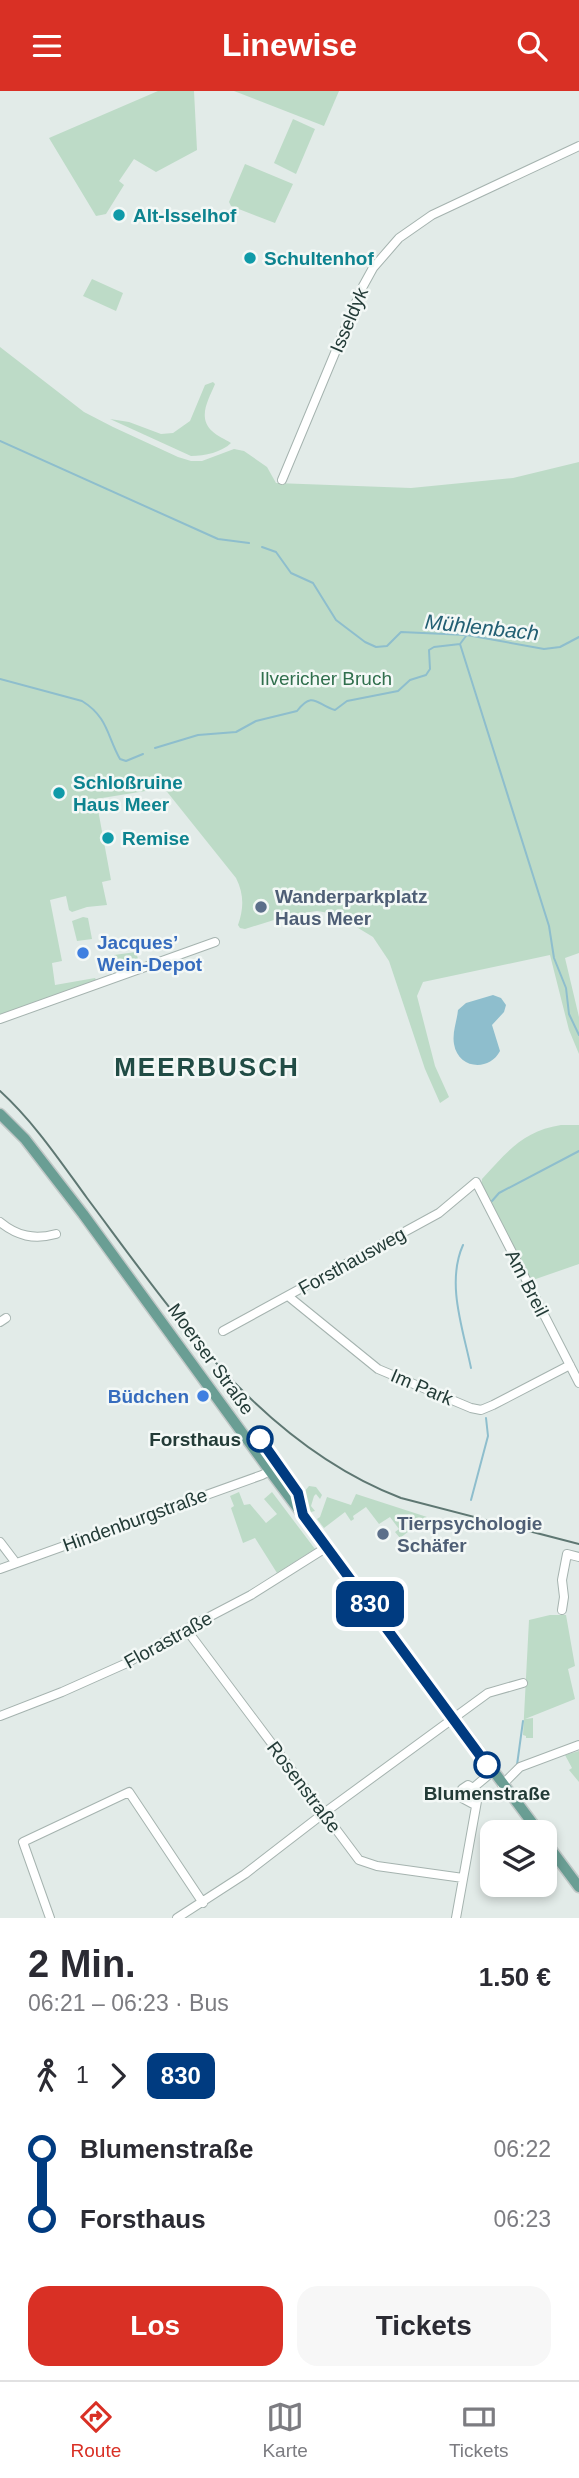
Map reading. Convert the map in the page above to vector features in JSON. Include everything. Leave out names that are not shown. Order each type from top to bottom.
[{"type":"main road","name":"Moerser Straße","points":[[0,1114],[25,1139],[83,1214],[530,1820]]},
{"type":"main road","points":[[557,1857],[579,1887]]},
{"type":"street","name":"Isseldyk","points":[[282,480],[362,288],[384,253],[413,227],[432,215],[579,146]]},
{"type":"street","points":[[0,1019],[215,941]]},
{"type":"street","name":"Forsthausweg","points":[[223,1331],[439,1213],[476,1182]]},
{"type":"street","name":"Am Breil","points":[[476,1182],[579,1383]]},
{"type":"street","points":[[0,1222],[19,1234],[45,1237],[56,1234]]},
{"type":"street","name":"Im Park","points":[[288,1296],[378,1369],[471,1408],[481,1410],[493,1405],[570,1364]]},
{"type":"street","name":"Hindenburgstraße","points":[[0,1569],[270,1471]]},
{"type":"street","points":[[0,1542],[16,1563]]},
{"type":"street","name":"Florastraße","points":[[0,1716],[127,1663],[251,1595],[327,1547]]},
{"type":"street","points":[[562,1610],[562,1580],[567,1554],[579,1557]]},
{"type":"street","name":"Rosenstraße","points":[[186,1629],[359,1860],[377,1866],[463,1878]]},
{"type":"street","points":[[177,1918],[264,1860],[488,1693],[523,1683]]},
{"type":"street","points":[[502,1785],[520,1767],[579,1745]]},
{"type":"street","points":[[473,1788],[492,1772]]},
{"type":"street","points":[[456,1918],[477,1797],[473,1788],[466,1785],[461,1795],[465,1801],[475,1805]]},
{"type":"street","points":[[50,1918],[23,1842],[130,1791],[203,1903]]},
{"type":"green space","points":[[158,91],[194,91],[197,150],[156,172],[134,159],[119,181],[124,185],[106,214],[96,216],[49,138]]},
{"type":"green space","points":[[234,91],[339,91],[324,126]]},
{"type":"green space","points":[[293,119],[315,129],[296,174],[274,163]]},
{"type":"green space","points":[[245,164],[293,184],[275,223],[231,206],[229,202]]},
{"type":"green space","points":[[92,279],[123,293],[116,311],[83,296]]},
{"type":"green space","name":"Ilvericher Bruch","points":[[0,347],[84,412],[113,427],[191,461],[202,461],[234,449],[244,451],[267,467],[276,483],[411,488],[513,478],[579,462],[579,953],[565,958],[579,1017],[579,1054],[569,1030],[550,955],[423,982],[417,996],[435,1066],[449,1097],[440,1103],[425,1069],[389,961],[373,937],[335,914],[317,911],[240,928],[238,925],[242,901],[236,878],[164,788],[96,799],[111,880],[102,882],[107,905],[72,912],[69,910],[66,896],[50,900],[62,961],[52,963],[55,985],[95,978],[98,983],[0,1017]]},
{"type":"green space","points":[[213,382],[215,384],[206,408],[205,420],[212,431],[231,443],[218,451],[191,456],[110,419],[129,422],[161,434],[173,433],[190,421],[205,385]]},
{"type":"green space","points":[[88,918],[92,939],[77,941],[72,921]]},
{"type":"green space","points":[[136,952],[140,966],[120,973],[114,955]]},
{"type":"green space","points":[[561,1125],[579,1125],[579,1264],[530,1281],[481,1187],[482,1179],[517,1144],[536,1132]]},
{"type":"green space","points":[[309,1486],[316,1487],[322,1495],[320,1499],[316,1494],[314,1496],[311,1506],[315,1511],[311,1512],[304,1492]]},
{"type":"green space","points":[[239,1492],[244,1505],[250,1504],[266,1523],[277,1514],[264,1499],[272,1492],[315,1549],[277,1573],[255,1538],[243,1543],[231,1508],[234,1506],[230,1496]]},
{"type":"green space","points":[[356,1494],[427,1517],[400,1538],[395,1532],[399,1529],[390,1517],[379,1524],[366,1507],[353,1516],[351,1521],[345,1512],[324,1528],[317,1519],[327,1497],[351,1505]]},
{"type":"green space","points":[[550,1615],[566,1615],[575,1666],[568,1669],[575,1699],[525,1719],[533,1718],[533,1738],[526,1738],[523,1735],[529,1620]]},
{"type":"green space","points":[[579,1751],[579,1782],[569,1770],[572,1768],[565,1755]]},
{"type":"water","points":[[493,995],[501,998],[506,1005],[504,1012],[492,1025],[500,1051],[495,1058],[482,1065],[467,1063],[461,1059],[454,1044],[458,1010],[466,1003]]},
{"type":"waterway","points":[[0,441],[218,539],[249,543]]},
{"type":"waterway","name":"Mühlenbach","points":[[262,547],[276,552],[291,573],[313,583],[336,620],[376,647],[387,646],[401,632],[467,635],[544,649],[560,647],[579,637]]},
{"type":"waterway","points":[[155,748],[198,735],[236,732],[256,721],[297,711],[311,700],[335,710],[347,701],[398,691],[410,680],[426,675],[430,669],[429,650],[460,644],[466,636]]},
{"type":"waterway","points":[[460,644],[549,926],[554,958],[566,988],[569,1014],[579,1035]]},
{"type":"waterway","name":"Mühlenbach","points":[[0,679],[82,701],[102,720],[120,759],[126,761],[143,754]]},
{"type":"waterway","points":[[492,1201],[499,1193],[579,1151]]},
{"type":"waterway","points":[[463,1245],[458,1260],[456,1290],[460,1322],[471,1368]]},
{"type":"waterway","points":[[471,1500],[488,1436],[486,1418]]},
{"type":"waterway","points":[[517,1765],[523,1721]]},
{"type":"tram line","points":[[0,1091],[46,1142],[187,1330],[263,1410],[305,1445],[351,1474],[401,1498],[579,1544]]},
{"type":"bus line","name":"830","points":[[260,1439],[298,1493],[303,1515],[487,1765]]},
{"type":"place","name":"Alt-Isselhof","points":[[119,215]]},
{"type":"place","name":"Schultenhof","points":[[250,258]]},
{"type":"place","name":"Schloßruine Haus Meer","points":[[59,793]]},
{"type":"place","name":"Remise","points":[[108,838]]},
{"type":"place","name":"Wanderparkplatz Haus Meer","points":[[261,907]]},
{"type":"place","name":"Jacques’ Wein-Depot","points":[[83,953]]},
{"type":"place","name":"Büdchen","points":[[203,1396]]},
{"type":"place","name":"Forsthaus","points":[[260,1439]]},
{"type":"place","name":"Tierpsychologie Schäfer","points":[[383,1534]]},
{"type":"place","name":"Blumenstraße","points":[[487,1765]]},
{"type":"district","name":"MEERBUSCH","points":[[207,1067]]}]
